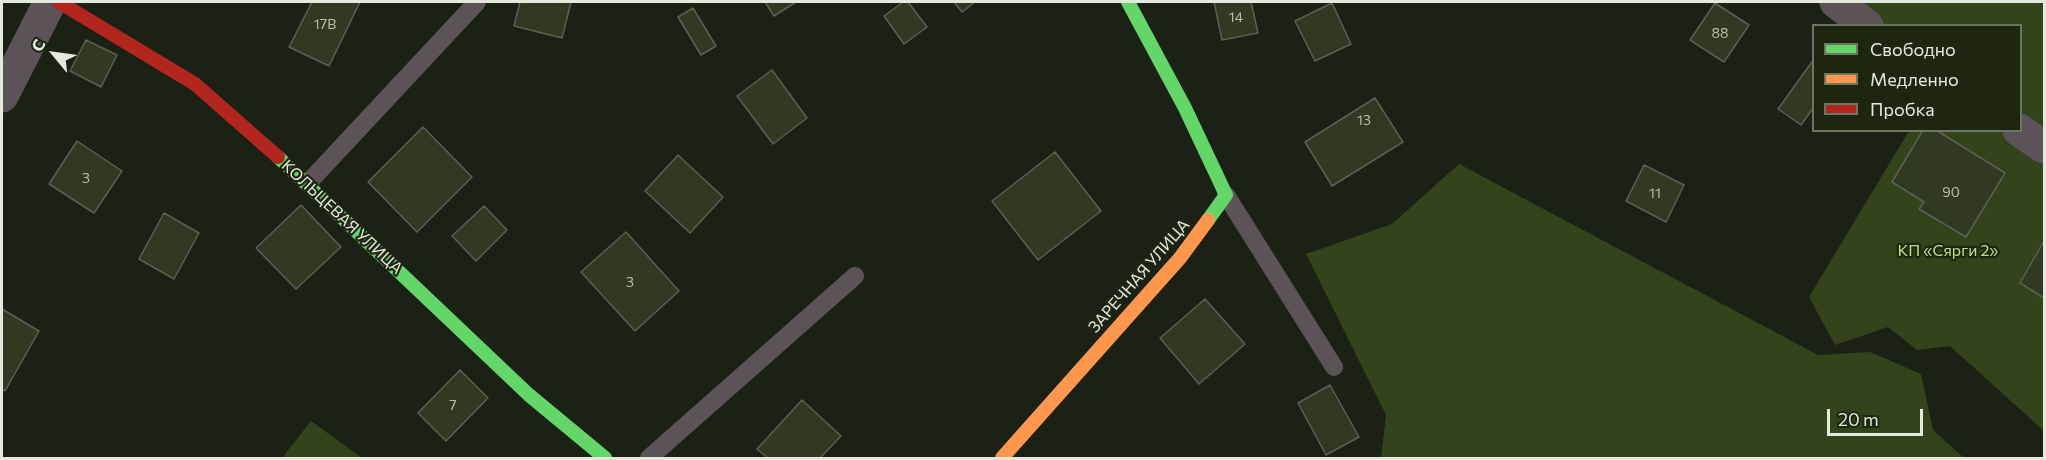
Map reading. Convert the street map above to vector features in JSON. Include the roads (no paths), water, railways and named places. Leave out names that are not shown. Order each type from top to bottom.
[{"type":"street","points":[[2,96],[50,2]]},
{"type":"street","name":"КОЛЬЦЕВАЯ УЛИЦА","points":[[59,2],[195,84],[308,183],[529,395],[605,459]]},
{"type":"street","points":[[1128,2],[1185,108],[1227,195]]},
{"type":"street","points":[[1836,2],[1864,24]]},
{"type":"street","points":[[2022,132],[2044,147]]},
{"type":"street","name":"ЗАРЕЧНАЯ УЛИЦА","points":[[1002,459],[1180,258],[1227,195]]},
{"type":"lane","points":[[308,183],[477,2]]},
{"type":"lane","points":[[1227,195],[1334,367]]},
{"type":"lane","points":[[649,459],[855,276]]},
{"type":"park label","name":"КП «Сярги 2»","points":[[1948,251]]}]
